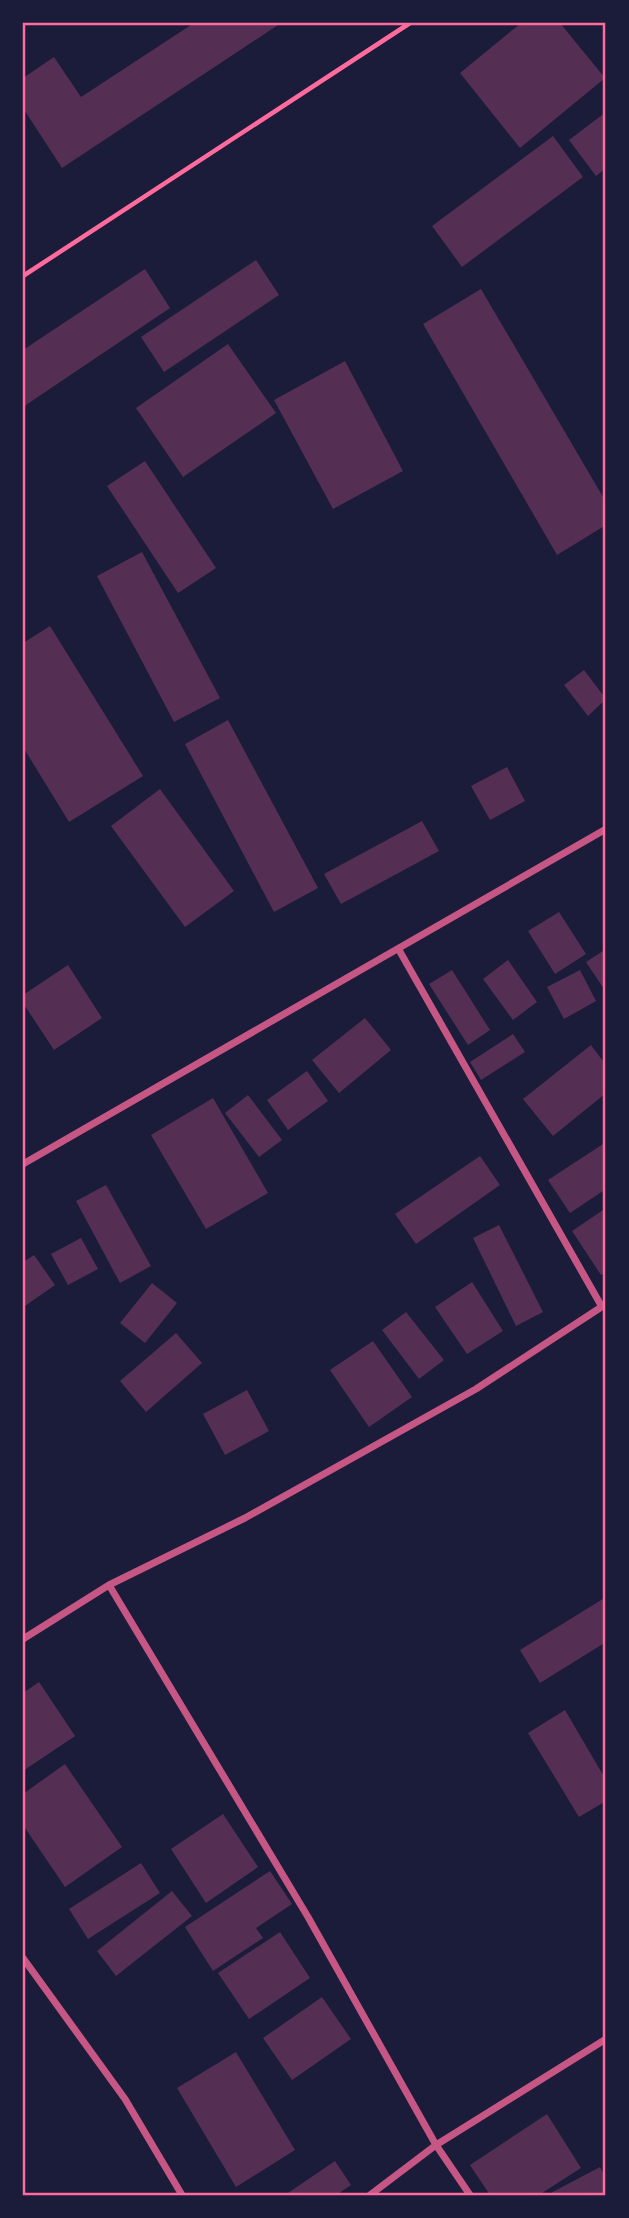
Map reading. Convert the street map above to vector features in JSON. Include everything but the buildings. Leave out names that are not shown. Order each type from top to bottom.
[{"type":"street","points":[[23,1164],[399,950],[606,828]]},
{"type":"street","points":[[23,1639],[109,1585],[246,1518],[476,1389],[604,1305],[399,950]]},
{"type":"street","points":[[109,1585],[308,1917],[436,2145],[470,2195]]},
{"type":"street","points":[[23,1958],[125,2099],[183,2195]]},
{"type":"street","points":[[370,2195],[436,2145],[606,2039]]},
{"type":"path","points":[[23,276],[410,23]]}]
